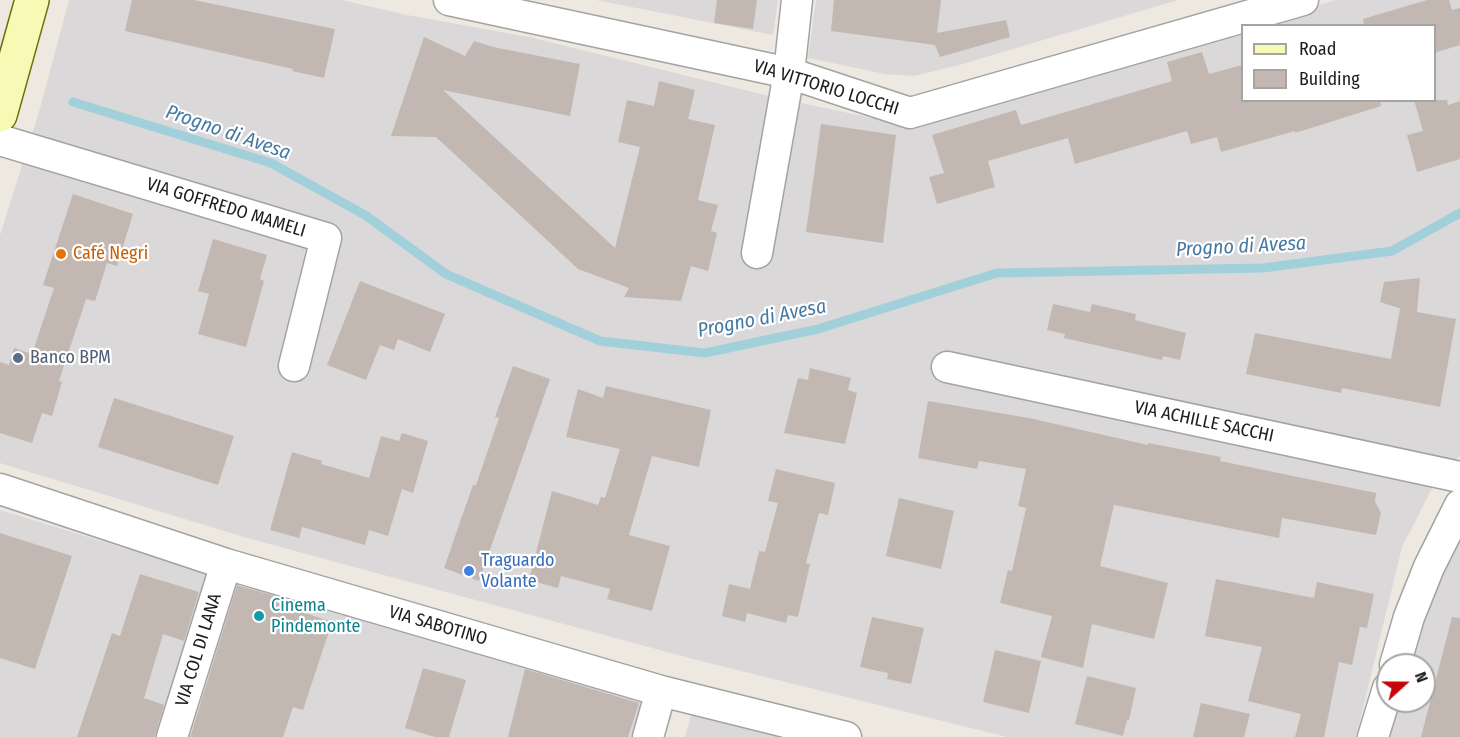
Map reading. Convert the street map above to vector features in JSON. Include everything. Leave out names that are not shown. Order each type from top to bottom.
[{"type":"main road","points":[[0,115],[32,0]]},
{"type":"street","name":"VIA VITTORIO LOCCHI","points":[[449,0],[789,73],[910,113],[1302,0]]},
{"type":"street","points":[[757,253],[789,73],[797,0]]},
{"type":"street","name":"VIA GOFFREDO MAMELI","points":[[0,140],[326,238],[294,366]]},
{"type":"street","name":"VIA ACHILLE SACCHI","points":[[947,367],[1460,477]]},
{"type":"street","name":"VIA SABOTINO","points":[[0,489],[226,564],[661,691],[846,737]]},
{"type":"street","points":[[1398,653],[1417,597],[1460,504]]},
{"type":"street","name":"VIA COL DI LANA","points":[[172,737],[226,564]]},
{"type":"street","points":[[648,737],[661,691]]},
{"type":"street","points":[[1373,737],[1380,713]]},
{"type":"shaded area","points":[[69,0],[342,0],[407,15],[529,37],[777,98],[877,119],[919,120],[1241,28],[1241,102],[1436,102],[1436,24],[1254,24],[1336,0],[1460,0],[1460,456],[1439,475],[1402,547],[1356,737],[1007,737],[689,658],[244,537],[0,463],[0,235],[39,112]]},
{"type":"shaded area","points":[[596,0],[778,0],[773,35]]},
{"type":"shaded area","points":[[816,0],[1178,0],[959,65],[914,76],[885,74],[808,58]]},
{"type":"shaded area","points":[[0,510],[209,574],[157,737],[0,737]]},
{"type":"shaded area","points":[[1460,516],[1460,737],[1383,737],[1390,713],[1436,713],[1436,653],[1409,653]]},
{"type":"shaded area","points":[[252,586],[651,694],[638,737],[204,737]]},
{"type":"shaded area","points":[[694,705],[822,737],[685,737]]},
{"type":"building","points":[[132,0],[194,0],[335,29],[324,78],[125,31]]},
{"type":"building","points":[[717,0],[757,0],[753,29],[714,23]]},
{"type":"building","points":[[834,0],[941,0],[937,33],[1006,20],[1010,37],[940,57],[935,45],[831,31]]},
{"type":"building","points":[[1427,0],[1449,0],[1452,10],[1460,8],[1460,45],[1436,52],[1436,24],[1364,24],[1363,19]]},
{"type":"building","points":[[424,37],[465,56],[474,41],[493,47],[580,64],[570,116],[443,90],[615,248],[640,147],[618,142],[627,100],[654,106],[659,81],[695,90],[688,119],[715,125],[698,200],[718,205],[711,231],[717,233],[708,271],[691,266],[681,301],[624,297],[629,288],[578,269],[436,137],[391,136]]},
{"type":"building","points":[[1202,52],[1209,74],[1241,65],[1241,102],[1380,102],[1381,106],[1295,133],[1295,131],[1221,152],[1217,137],[1191,144],[1187,131],[1075,164],[1068,138],[988,161],[995,187],[937,204],[929,177],[944,173],[932,135],[1016,110],[1021,125],[1172,81],[1167,62]]},
{"type":"building","points":[[1447,100],[1448,105],[1460,101],[1460,159],[1417,172],[1407,135],[1423,131],[1415,102]]},
{"type":"building","points":[[821,124],[896,135],[883,243],[806,232]]},
{"type":"building","points":[[73,194],[133,214],[117,266],[107,263],[95,301],[86,299],[59,381],[62,382],[52,416],[42,413],[32,443],[0,433],[0,362],[9,365],[14,348],[32,354],[54,288],[43,285]]},
{"type":"building","points":[[213,239],[267,255],[260,279],[264,281],[246,347],[198,334],[209,294],[198,291]]},
{"type":"building","points":[[1420,278],[1417,312],[1456,319],[1440,407],[1342,388],[1341,393],[1246,374],[1255,333],[1391,359],[1400,309],[1402,309],[1380,302],[1384,282]]},
{"type":"building","points":[[360,281],[445,314],[430,352],[398,339],[394,350],[380,345],[366,380],[327,365]]},
{"type":"building","points":[[1053,304],[1090,312],[1092,304],[1136,314],[1135,320],[1186,333],[1180,360],[1163,356],[1162,360],[1064,338],[1065,334],[1047,330]]},
{"type":"building","points":[[513,366],[550,379],[479,581],[444,568],[499,418],[495,417]]},
{"type":"building","points":[[810,368],[851,378],[848,390],[857,393],[845,444],[784,433],[798,378],[808,380]]},
{"type":"building","points":[[606,386],[711,410],[699,467],[652,456],[629,535],[670,546],[652,611],[607,599],[610,589],[561,576],[558,588],[529,580],[552,491],[598,505],[601,497],[605,498],[620,449],[566,437],[578,389],[603,398]]},
{"type":"building","points":[[114,398],[234,436],[218,485],[98,447]]},
{"type":"building","points":[[928,401],[1029,418],[1148,445],[1148,443],[1221,457],[1220,461],[1376,493],[1375,502],[1381,513],[1376,535],[1282,518],[1279,538],[1114,505],[1100,566],[1168,583],[1154,639],[1092,624],[1083,668],[1041,657],[1052,616],[1000,603],[1008,570],[1012,571],[1026,508],[1018,506],[1026,469],[979,461],[977,469],[918,458]]},
{"type":"building","points":[[402,433],[428,441],[413,493],[402,489],[388,536],[369,530],[365,545],[302,527],[299,538],[270,530],[292,452],[322,461],[321,464],[369,478],[381,436],[399,441]]},
{"type":"building","points":[[776,469],[835,483],[828,515],[819,513],[806,563],[810,564],[798,617],[788,615],[786,623],[747,613],[745,622],[722,616],[729,584],[750,589],[759,551],[765,552],[778,503],[768,501]]},
{"type":"building","points":[[899,498],[954,511],[941,569],[886,556]]},
{"type":"building","points":[[0,533],[72,556],[35,669],[0,658]]},
{"type":"building","points":[[140,574],[199,592],[184,641],[163,634],[144,698],[164,705],[155,737],[77,737],[112,633],[120,636]]},
{"type":"building","points":[[1216,579],[1314,598],[1317,582],[1374,594],[1367,628],[1360,627],[1352,665],[1339,662],[1324,737],[1295,737],[1301,714],[1248,701],[1262,647],[1205,636]]},
{"type":"building","name":"Cinema Pindemonte","points":[[237,585],[296,602],[293,609],[332,622],[303,710],[293,707],[283,737],[190,737]]},
{"type":"building","points":[[872,617],[924,628],[911,684],[887,679],[888,673],[860,667]]},
{"type":"building","points":[[1452,617],[1460,618],[1460,737],[1421,737],[1427,713],[1436,713],[1436,679]]},
{"type":"building","points":[[995,650],[1041,661],[1029,713],[983,702]]},
{"type":"building","points":[[423,668],[466,680],[449,737],[435,737],[405,728]]},
{"type":"building","points":[[525,669],[639,703],[628,737],[508,737]]},
{"type":"building","points":[[1087,676],[1136,688],[1123,736],[1075,724]]},
{"type":"building","points":[[1201,703],[1250,714],[1244,737],[1193,737]]},
{"type":"waterway","name":"Progno di Avesa","points":[[73,102],[271,163],[365,215],[446,274],[600,341],[705,353],[818,329],[997,273],[1263,268],[1392,251],[1460,213]]},
{"type":"place","name":"Café Negri","points":[[61,254]]},
{"type":"place","name":"Banco BPM","points":[[18,358]]},
{"type":"place","name":"Traguardo Volante","points":[[469,571]]},
{"type":"place","name":"Cinema Pindemonte","points":[[259,616]]}]
